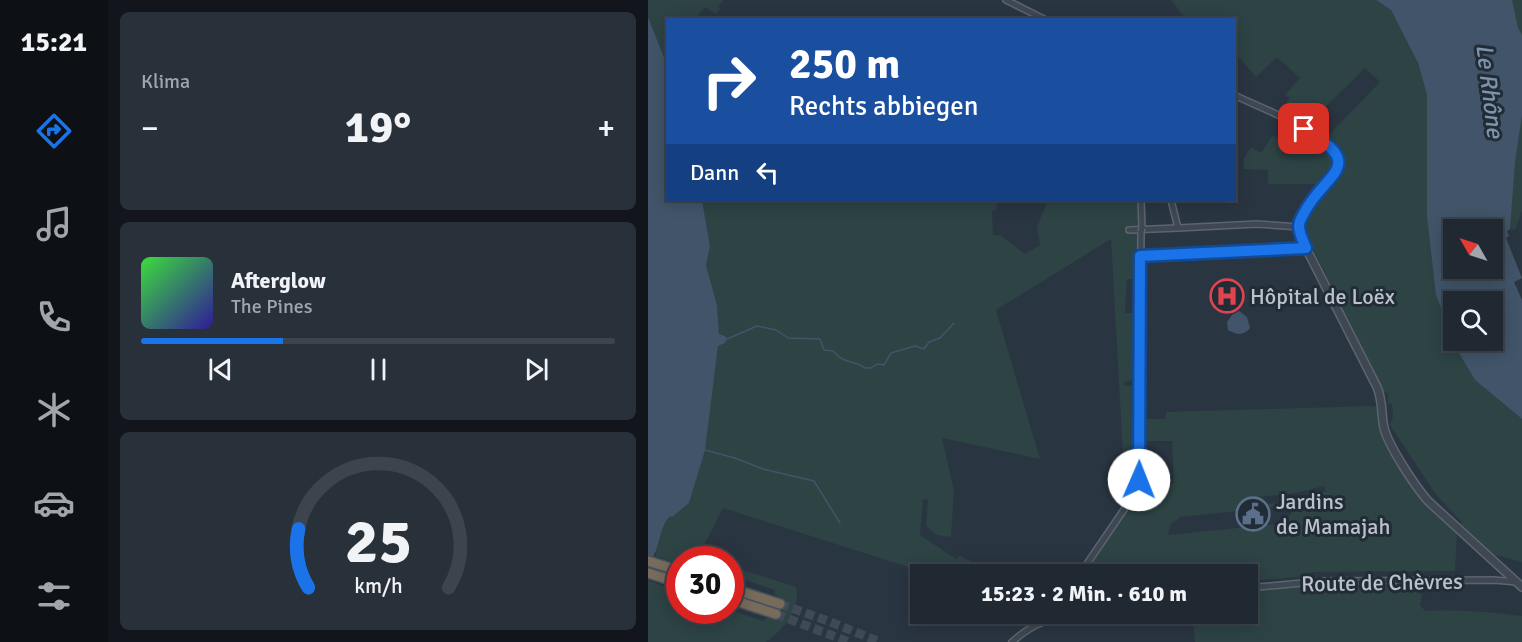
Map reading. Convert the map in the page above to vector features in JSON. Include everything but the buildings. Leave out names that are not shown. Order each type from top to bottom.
[{"type":"highway","points":[[648,561],[666,567]]},
{"type":"highway","points":[[648,573],[666,578]]},
{"type":"highway","points":[[744,592],[780,604]]},
{"type":"highway","points":[[744,604],[776,614]]},
{"type":"street","points":[[1006,0],[1042,18]]},
{"type":"street","points":[[1236,96],[1312,134],[1330,146],[1337,156],[1339,163],[1336,174],[1311,202],[1301,219],[1299,227],[1306,248],[1377,387],[1382,402],[1386,435],[1416,486],[1428,501],[1519,585]]},
{"type":"street","points":[[1087,564],[1136,492],[1139,484],[1141,201]]},
{"type":"street","points":[[1171,201],[1178,228]]},
{"type":"street","points":[[1129,230],[1257,224],[1299,227]]},
{"type":"street","points":[[1140,256],[1306,248]]},
{"type":"street","name":"Route de Chèvres","points":[[1258,587],[1323,581],[1504,580],[1519,585]]},
{"type":"street","points":[[1012,642],[1036,624]]},
{"type":"green space","points":[[648,0],[723,0],[716,14],[705,7],[698,15],[701,18],[666,18],[666,62],[648,17]]},
{"type":"green space","points":[[1171,0],[1376,0],[1391,10],[1418,63],[1427,95],[1427,216],[1443,310],[1443,351],[1458,351],[1475,380],[1522,419],[1522,562],[1492,554],[1460,526],[1462,522],[1437,496],[1390,425],[1393,416],[1392,404],[1388,403],[1388,393],[1382,392],[1374,370],[1305,233],[1309,213],[1331,187],[1325,183],[1310,197],[1309,194],[1317,184],[1268,184],[1268,170],[1243,169],[1244,158],[1251,147],[1261,153],[1273,135],[1299,154],[1313,137],[1322,142],[1380,82],[1365,68],[1306,126],[1292,119],[1297,110],[1286,102],[1290,98],[1285,95],[1300,78],[1277,57],[1256,77],[1236,54],[1236,18],[1185,18]]},
{"type":"green space","points":[[1505,0],[1522,0],[1522,211],[1515,230],[1510,229]]},
{"type":"green space","points":[[702,201],[998,201],[996,211],[992,210],[993,235],[1000,235],[1025,254],[1040,245],[1037,227],[1048,201],[1138,201],[1137,279],[1127,279],[1125,313],[1135,313],[1135,376],[1130,381],[1124,382],[1125,386],[1135,389],[1135,456],[1123,455],[1111,239],[996,310],[1040,459],[942,438],[954,490],[951,537],[936,535],[926,526],[928,500],[923,499],[920,535],[956,559],[960,556],[976,564],[910,564],[910,568],[723,508],[704,546],[666,546],[666,560],[655,556],[661,526],[670,515],[673,516],[715,368],[718,346],[725,343],[719,334],[717,305],[706,265],[710,246]]},
{"type":"green space","points":[[1379,407],[1379,426],[1383,439],[1412,487],[1423,501],[1457,531],[1455,571],[1311,572],[1310,576],[1258,580],[1258,564],[1091,564],[1140,489],[1146,484],[1174,483],[1172,441],[1146,441],[1146,419],[1166,419],[1166,412]],"holes":[[[1324,486],[1326,491],[1293,502],[1247,505],[1247,498],[1296,493]],[[1295,505],[1291,514],[1276,524],[1168,535],[1170,525],[1180,517]]]},
{"type":"green space","points":[[744,570],[796,587],[796,603],[793,611],[778,632],[766,642],[648,642],[648,580],[665,587],[666,624],[744,624],[744,614],[763,621],[766,618],[775,618],[776,607],[783,603],[774,593],[775,590],[744,580]]},
{"type":"green space","points":[[1317,584],[1416,584],[1422,596],[1420,605],[1425,611],[1473,611],[1522,616],[1522,642],[1195,642],[1194,624],[1258,624],[1258,590]]},
{"type":"water","name":"Le Rhône","points":[[1376,0],[1512,0],[1518,28],[1522,35],[1522,115],[1515,162],[1510,229],[1507,231],[1509,236],[1506,238],[1522,278],[1514,282],[1522,300],[1522,419],[1475,380],[1458,351],[1503,351],[1503,291],[1443,291],[1443,314],[1436,295],[1427,216],[1427,95],[1418,63],[1391,10]]},
{"type":"water","points":[[648,17],[666,62],[666,201],[702,201],[710,246],[706,265],[717,305],[719,334],[727,339],[725,343],[718,346],[705,450],[689,503],[666,521],[656,551],[648,564]]},
{"type":"water","points":[[1239,311],[1247,317],[1250,328],[1240,334],[1228,330],[1227,322]]},
{"type":"waterway","points":[[727,339],[757,326],[776,330],[788,338],[820,339],[824,350],[833,351],[845,360],[871,368],[877,364],[884,365],[891,353],[915,346],[924,349],[929,342],[940,338],[954,323]]},
{"type":"waterway","points":[[705,450],[763,469],[814,481],[840,523]]},
{"type":"tunnel","points":[[780,604],[880,642]]},
{"type":"tunnel","points":[[776,614],[849,642]]},
{"type":"place","name":"Hôpital de Loëx","points":[[1227,296]]},
{"type":"place","name":"Jardins de Mamajah","points":[[1253,514]]},
{"type":"route","points":[[1139,480],[1140,256],[1306,248],[1299,223],[1311,202],[1336,174],[1339,163],[1330,146],[1304,129]]}]
